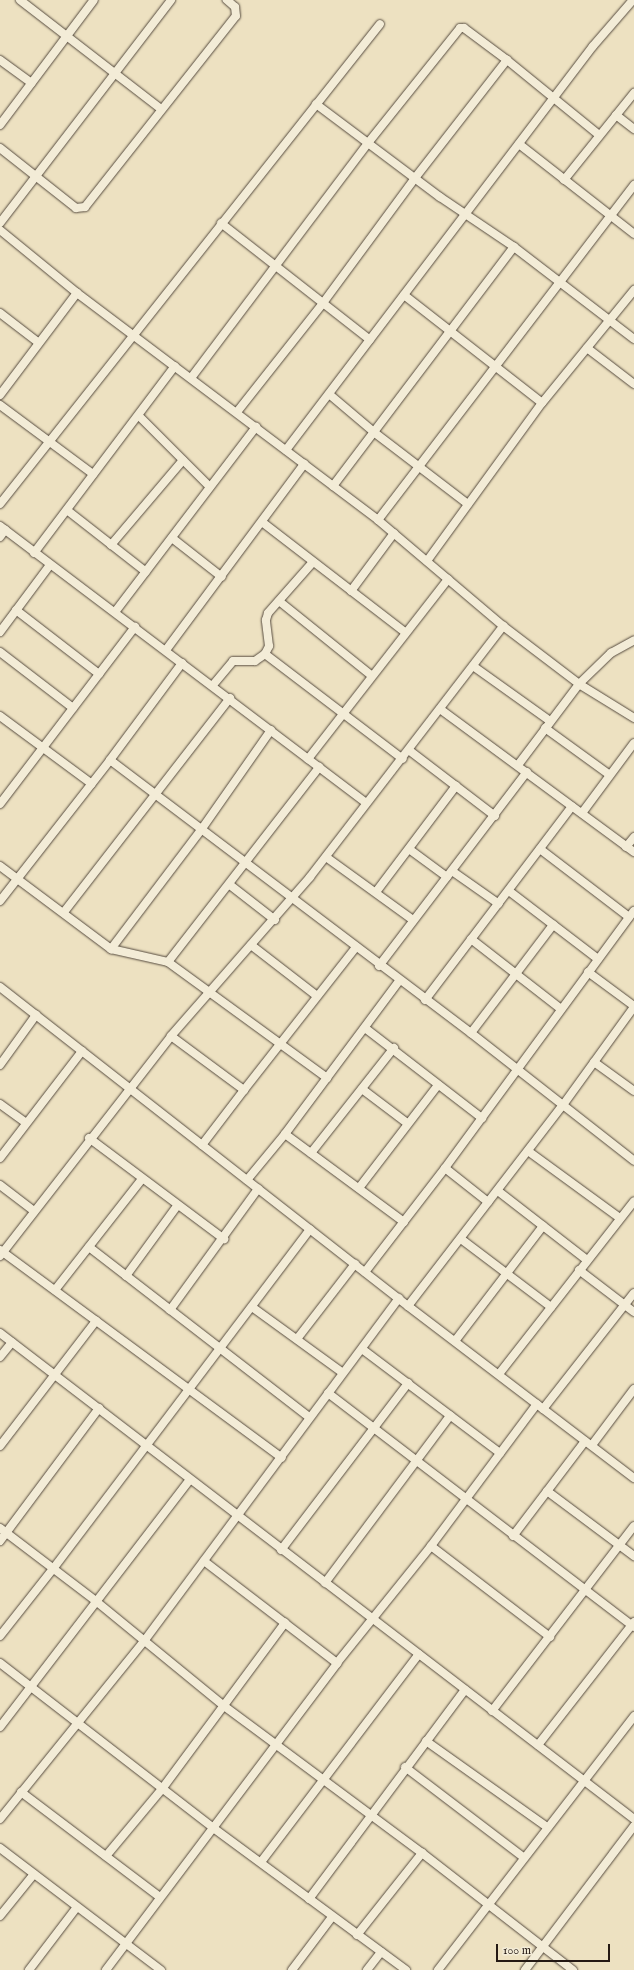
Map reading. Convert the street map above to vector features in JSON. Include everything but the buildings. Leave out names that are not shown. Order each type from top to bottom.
[{"type":"street","points":[[20,0],[161,109]]},
{"type":"street","points":[[0,124],[94,0]]},
{"type":"street","points":[[0,223],[171,0]]},
{"type":"street","points":[[0,148],[76,208],[85,207],[236,16],[235,7],[227,0]]},
{"type":"street","points":[[286,450],[554,98],[633,0]]},
{"type":"street","points":[[0,504],[48,441],[380,24]]},
{"type":"street","points":[[191,378],[368,143],[460,28],[464,28],[507,60],[599,135]]},
{"type":"street","points":[[0,60],[32,83]]},
{"type":"street","points":[[237,412],[323,303],[415,178],[507,60]]},
{"type":"street","points":[[564,180],[634,93]]},
{"type":"street","points":[[316,104],[415,178],[514,247],[634,339]]},
{"type":"street","points":[[616,115],[634,129]]},
{"type":"street","points":[[519,144],[634,234]]},
{"type":"street","points":[[378,520],[498,366],[634,185]]},
{"type":"street","points":[[221,223],[370,340]]},
{"type":"street","points":[[0,230],[77,293],[237,412],[378,520],[503,626],[579,684],[634,718]]},
{"type":"street","points":[[332,486],[375,433],[514,247]]},
{"type":"street","points":[[427,561],[542,403],[634,290]]},
{"type":"street","points":[[0,395],[77,293]]},
{"type":"street","points":[[404,296],[498,366],[542,403]]},
{"type":"street","points":[[0,313],[39,342]]},
{"type":"street","points":[[587,348],[634,384]]},
{"type":"street","points":[[34,553],[139,416],[175,366]]},
{"type":"street","points":[[328,394],[375,433],[468,504]]},
{"type":"street","points":[[0,405],[94,474]]},
{"type":"street","points":[[139,416],[210,487]]},
{"type":"street","points":[[115,612],[256,427]]},
{"type":"street","points":[[111,545],[183,460]]},
{"type":"street","points":[[166,650],[222,577],[304,464]]},
{"type":"street","points":[[67,510],[146,572]]},
{"type":"street","points":[[262,522],[405,632]]},
{"type":"street","points":[[2,531],[166,650],[366,803]]},
{"type":"street","points":[[350,590],[394,533]]},
{"type":"street","points":[[172,538],[222,577]]},
{"type":"street","points":[[212,685],[233,660],[255,661],[265,654],[269,642],[267,616],[313,562]]},
{"type":"street","points":[[0,632],[50,565]]},
{"type":"street","points":[[308,759],[405,632],[448,579]]},
{"type":"street","points":[[279,601],[372,676]]},
{"type":"street","points":[[16,610],[99,674]]},
{"type":"street","points":[[282,1458],[55,1290],[1,1252],[89,1138],[171,1036],[275,920],[326,857],[366,803],[410,750],[503,626]]},
{"type":"street","points":[[0,804],[135,627]]},
{"type":"street","points":[[518,765],[579,684],[611,653],[634,640]]},
{"type":"street","points":[[0,652],[73,708]]},
{"type":"street","points":[[265,654],[403,759]]},
{"type":"street","points":[[0,901],[92,784],[182,663]]},
{"type":"street","points":[[473,666],[550,721]]},
{"type":"street","points":[[64,912],[230,698]]},
{"type":"street","points":[[440,710],[518,765],[634,852]]},
{"type":"street","points":[[1,720],[92,784]]},
{"type":"street","points":[[545,728],[610,775]]},
{"type":"street","points":[[111,949],[201,830],[271,730]]},
{"type":"street","points":[[582,813],[634,743]]},
{"type":"street","points":[[410,750],[495,816]]},
{"type":"street","points":[[110,760],[155,796],[379,966],[471,1033],[517,1071],[634,1161]]},
{"type":"street","points":[[168,962],[202,916],[230,885],[319,767]]},
{"type":"street","points":[[379,966],[413,920],[495,816],[527,772]]},
{"type":"street","points":[[376,892],[456,786]]},
{"type":"street","points":[[425,1000],[572,806]]},
{"type":"street","points":[[626,846],[634,837]]},
{"type":"street","points":[[409,849],[499,904]]},
{"type":"street","points":[[365,1272],[445,1168],[631,914],[540,849]]},
{"type":"street","points":[[326,857],[413,920]]},
{"type":"street","points":[[0,866],[64,912],[111,949],[168,962],[328,1078]]},
{"type":"street","points":[[230,885],[275,920]]},
{"type":"street","points":[[509,891],[598,959]]},
{"type":"street","points":[[471,1033],[517,975],[553,925]]},
{"type":"street","points":[[471,938],[561,1008]]},
{"type":"street","points":[[251,945],[317,996]]},
{"type":"street","points":[[202,1144],[356,948]]},
{"type":"street","points":[[408,1306],[563,1106],[634,1007],[588,972]]},
{"type":"street","points":[[247,1180],[328,1078],[399,981]]},
{"type":"street","points":[[0,987],[408,1306],[634,1478]]},
{"type":"street","points":[[0,1065],[36,1015]]},
{"type":"street","points":[[365,1028],[394,1048],[438,1085],[482,1118]]},
{"type":"street","points":[[171,1036],[244,1090]]},
{"type":"street","points":[[311,1153],[394,1048]]},
{"type":"street","points":[[0,1158],[26,1122],[82,1051]]},
{"type":"street","points":[[594,1062],[634,1091]]},
{"type":"street","points":[[359,1188],[438,1085]]},
{"type":"street","points":[[362,1089],[408,1123]]},
{"type":"street","points":[[0,1104],[26,1122]]},
{"type":"street","points":[[285,1134],[404,1222]]},
{"type":"street","points":[[89,1138],[177,1206],[224,1239]]},
{"type":"street","points":[[528,1151],[620,1218]]},
{"type":"street","points":[[445,1168],[488,1202]]},
{"type":"street","points":[[55,1290],[142,1179]]},
{"type":"street","points":[[0,1186],[34,1210]]},
{"type":"street","points":[[170,1310],[224,1239],[258,1189]]},
{"type":"street","points":[[498,1191],[587,1260]]},
{"type":"street","points":[[498,1374],[634,1201]]},
{"type":"street","points":[[126,1276],[177,1206]]},
{"type":"street","points":[[455,1341],[543,1226]]},
{"type":"street","points":[[0,1636],[54,1569],[145,1445],[252,1307],[310,1229]]},
{"type":"street","points":[[461,1238],[551,1307]]},
{"type":"street","points":[[89,1247],[309,1417]]},
{"type":"street","points":[[297,1339],[355,1264]]},
{"type":"street","points":[[580,1270],[634,1312]]},
{"type":"street","points":[[106,1970],[212,1827],[277,1744],[371,1618],[431,1546],[500,1453],[634,1293]]},
{"type":"street","points":[[0,1819],[77,1722],[145,1640],[204,1561],[236,1515],[282,1458],[309,1417],[362,1349],[399,1298]]},
{"type":"street","points":[[252,1307],[343,1373]]},
{"type":"street","points":[[0,1446],[96,1321]]},
{"type":"street","points":[[0,1333],[634,1820]]},
{"type":"street","points":[[0,1357],[12,1342]]},
{"type":"street","points":[[362,1349],[500,1453]]},
{"type":"street","points":[[281,1550],[375,1429],[408,1383]]},
{"type":"street","points":[[513,1536],[547,1491],[634,1389]]},
{"type":"street","points":[[328,1393],[513,1536],[633,1624],[538,1745]]},
{"type":"street","points":[[0,1541],[3,1530],[99,1408]]},
{"type":"street","points":[[325,1583],[450,1416]]},
{"type":"street","points":[[0,1727],[190,1479]]},
{"type":"street","points":[[547,1491],[634,1556]]},
{"type":"street","points":[[492,1711],[586,1591],[634,1526]]},
{"type":"street","points":[[3,1530],[145,1640],[224,1706],[277,1744],[324,1782],[422,1853],[573,1970]]},
{"type":"street","points":[[431,1546],[550,1637]]},
{"type":"street","points":[[204,1561],[337,1663]]},
{"type":"street","points":[[106,1856],[162,1789],[285,1623]]},
{"type":"street","points":[[261,1862],[324,1782],[419,1654]]},
{"type":"street","points":[[0,1663],[32,1686],[212,1827],[261,1862],[332,1917],[406,1970]]},
{"type":"street","points":[[309,1899],[372,1816],[405,1767],[465,1690]]},
{"type":"street","points":[[438,1970],[490,1905],[523,1857],[634,1716]]},
{"type":"street","points":[[426,1741],[547,1827]]},
{"type":"street","points":[[405,1767],[523,1857]]},
{"type":"street","points":[[22,1792],[160,1897]]},
{"type":"street","points":[[525,1970],[634,1826]]},
{"type":"street","points":[[0,1848],[161,1970]]},
{"type":"street","points":[[357,1935],[422,1853]]},
{"type":"street","points":[[0,1916],[34,1874]]},
{"type":"street","points":[[30,1970],[77,1907]]},
{"type":"street","points":[[292,1970],[332,1917]]},
{"type":"street","points":[[367,1970],[381,1952]]}]
